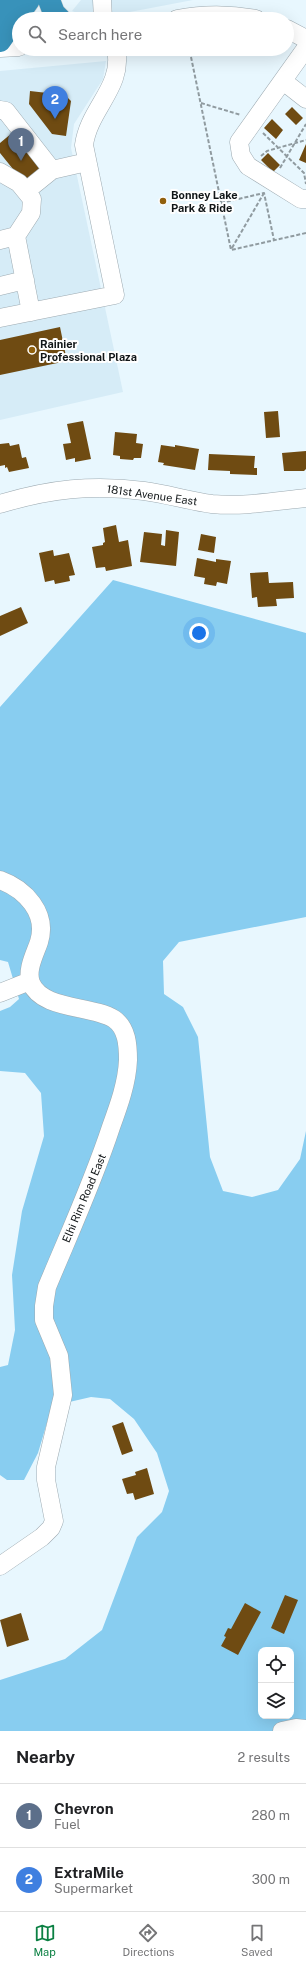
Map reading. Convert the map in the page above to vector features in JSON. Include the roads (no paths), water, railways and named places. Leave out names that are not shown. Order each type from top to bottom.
[{"type":"highway","points":[[0,11],[8,0]]},
{"type":"highway","points":[[21,12],[29,0]]},
{"type":"highway","points":[[48,0],[56,12]]},
{"type":"highway","points":[[0,42],[12,25]]},
{"type":"street","points":[[102,0],[103,12]]},
{"type":"street","points":[[210,12],[221,8],[234,12]]},
{"type":"street","points":[[0,48],[12,47]]},
{"type":"street","points":[[306,48],[239,142],[241,155],[248,166],[301,199],[306,199]]},
{"type":"street","points":[[0,318],[114,295],[84,145],[85,135],[91,121],[114,81],[118,70],[117,56]]},
{"type":"street","points":[[283,81],[306,99]]},
{"type":"street","points":[[0,110],[6,111],[52,170]]},
{"type":"street","points":[[26,191],[52,170],[87,162]]},
{"type":"street","points":[[0,172],[19,183],[32,199],[31,213],[8,238],[25,280],[31,312]]},
{"type":"street","points":[[0,286],[25,280]]},
{"type":"street","name":"181st Avenue East","points":[[0,504],[24,496],[97,487],[144,491],[212,504],[232,505],[306,498]]},
{"type":"street","points":[[0,880],[25,893],[35,907],[38,914],[40,940],[32,962],[30,981],[0,993]]},
{"type":"street","name":"Elhi Rim Road East","points":[[0,1566],[42,1537],[51,1528],[54,1521],[46,1480],[46,1467],[63,1395],[59,1356],[45,1326],[44,1306],[47,1287],[104,1149],[121,1099],[128,1061],[125,1034],[114,1020],[106,1015],[50,1000],[41,996],[30,981]]},
{"type":"street","points":[[282,1731],[296,1728],[306,1729]]},
{"type":"place","name":"ExtraMile","points":[[55,119]]},
{"type":"place","name":"Chevron","points":[[21,161]]},
{"type":"place","name":"Bonney Lake Park & Ride","points":[[163,201]]},
{"type":"place","name":"Rainier Professional Plaza","points":[[32,350]]}]
